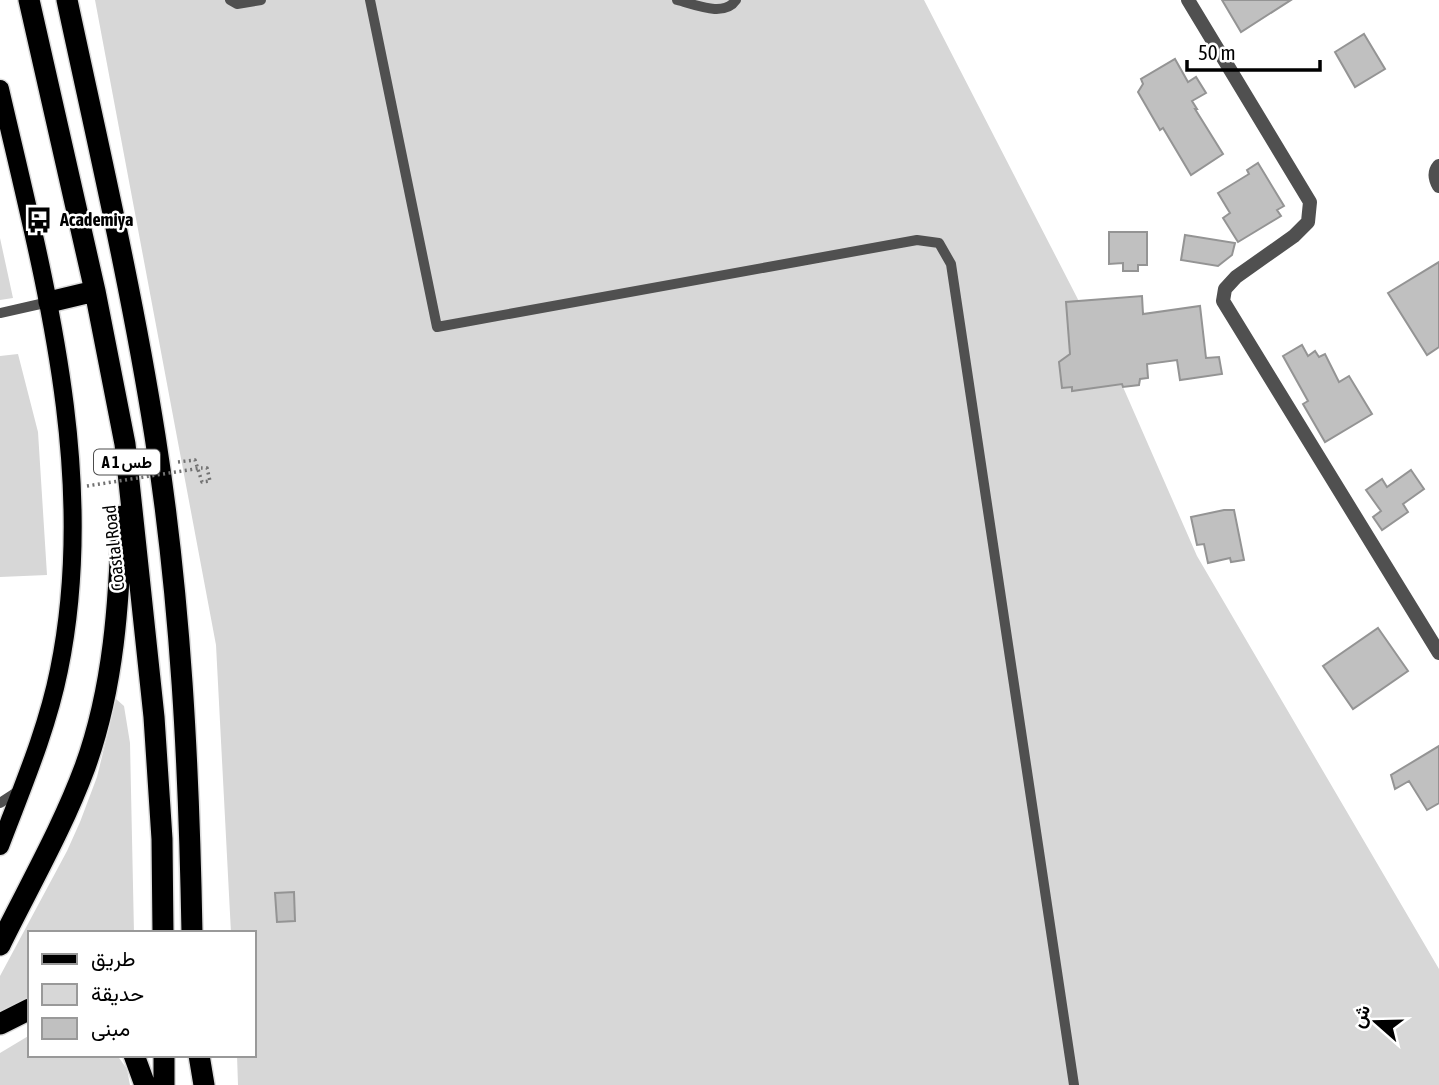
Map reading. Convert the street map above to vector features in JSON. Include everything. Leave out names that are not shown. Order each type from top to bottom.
[{"type":"highway","name":"Coastal Road","points":[[29,0],[95,291],[125,444],[154,718],[162,839],[163,931]]},
{"type":"highway","name":"A 1 طس","points":[[67,0],[130,290],[156,438],[176,602],[185,707],[192,931]]},
{"type":"highway","points":[[49,302],[95,291]]},
{"type":"highway","points":[[0,945],[50,850],[85,766],[111,673],[120,596],[125,444]]},
{"type":"highway","points":[[0,1024],[28,1010]]},
{"type":"highway","points":[[135,1057],[145,1085]]},
{"type":"highway","points":[[164,1057],[164,1085]]},
{"type":"highway","points":[[193,1085],[194,1057]]},
{"type":"highway","points":[[199,1057],[204,1085]]},
{"type":"main road","points":[[0,89],[49,302],[61,367],[72,479],[72,576],[58,672],[46,719],[0,846]]},
{"type":"street","points":[[1188,0],[1310,202],[1308,222],[1294,236],[1236,277],[1225,289],[1223,301],[1439,653]]},
{"type":"street","points":[[1439,166],[1436,170],[1439,186]]},
{"type":"lane","points":[[230,0],[237,4],[261,0]]},
{"type":"lane","points":[[370,0],[437,327],[917,240],[939,243],[951,264],[1074,1085]]},
{"type":"lane","points":[[677,0],[723,10],[733,5],[736,0]]},
{"type":"lane","points":[[0,313],[49,302]]},
{"type":"lane","points":[[2,798],[22,788]]},
{"type":"path","points":[[87,486],[201,468],[207,468],[210,481],[202,482],[195,460]]},
{"type":"green space","points":[[95,0],[924,0],[1123,387],[1197,556],[1439,969],[1439,1085],[238,1085],[237,1057],[256,1057],[256,931],[231,931],[216,645]]},
{"type":"green space","points":[[0,238],[13,298],[0,300]]},
{"type":"green space","points":[[18,354],[38,432],[47,575],[0,577],[0,356]]},
{"type":"green space","points":[[116,699],[124,706],[130,743],[134,931],[28,931],[28,1001],[0,1014],[0,976],[67,851],[97,777]]},
{"type":"green space","points":[[28,1036],[28,1057],[118,1057],[127,1069],[130,1085],[0,1085],[0,1053]]},
{"type":"building","points":[[1222,0],[1291,0],[1241,32]]},
{"type":"building","points":[[1364,34],[1385,69],[1355,87],[1335,52]]},
{"type":"building","points":[[1175,59],[1188,82],[1196,77],[1206,93],[1192,101],[1223,154],[1191,175],[1138,92],[1143,84],[1141,79]]},
{"type":"building","points":[[1258,163],[1284,206],[1277,210],[1281,216],[1238,242],[1223,218],[1230,213],[1218,193],[1249,174],[1247,170]]},
{"type":"building","points":[[1109,232],[1147,232],[1147,265],[1138,265],[1138,271],[1123,271],[1123,263],[1109,264]]},
{"type":"building","points":[[1185,235],[1235,243],[1232,255],[1218,266],[1181,260]]},
{"type":"building","points":[[1439,262],[1439,347],[1427,355],[1388,293]]},
{"type":"building","points":[[1142,296],[1143,314],[1200,306],[1206,358],[1219,357],[1222,374],[1180,380],[1177,360],[1147,364],[1148,378],[1140,379],[1139,385],[1123,387],[1122,384],[1072,391],[1072,387],[1062,388],[1059,362],[1070,354],[1066,302]]},
{"type":"building","points":[[1302,345],[1308,356],[1315,351],[1319,357],[1325,354],[1339,382],[1349,376],[1372,414],[1325,442],[1303,404],[1308,401],[1283,356]]},
{"type":"building","points":[[1411,470],[1424,489],[1403,504],[1408,512],[1382,530],[1373,517],[1381,511],[1366,490],[1382,479],[1387,487]]},
{"type":"building","points":[[1234,510],[1244,560],[1231,562],[1230,558],[1208,563],[1204,544],[1197,545],[1191,517]]},
{"type":"building","points":[[1378,628],[1408,671],[1353,709],[1323,666]]},
{"type":"building","points":[[1439,746],[1439,803],[1427,810],[1409,781],[1395,789],[1391,775]]},
{"type":"building","points":[[294,892],[295,921],[277,922],[275,893]]},
{"type":"place","name":"Academiya","points":[[39,220]]}]
